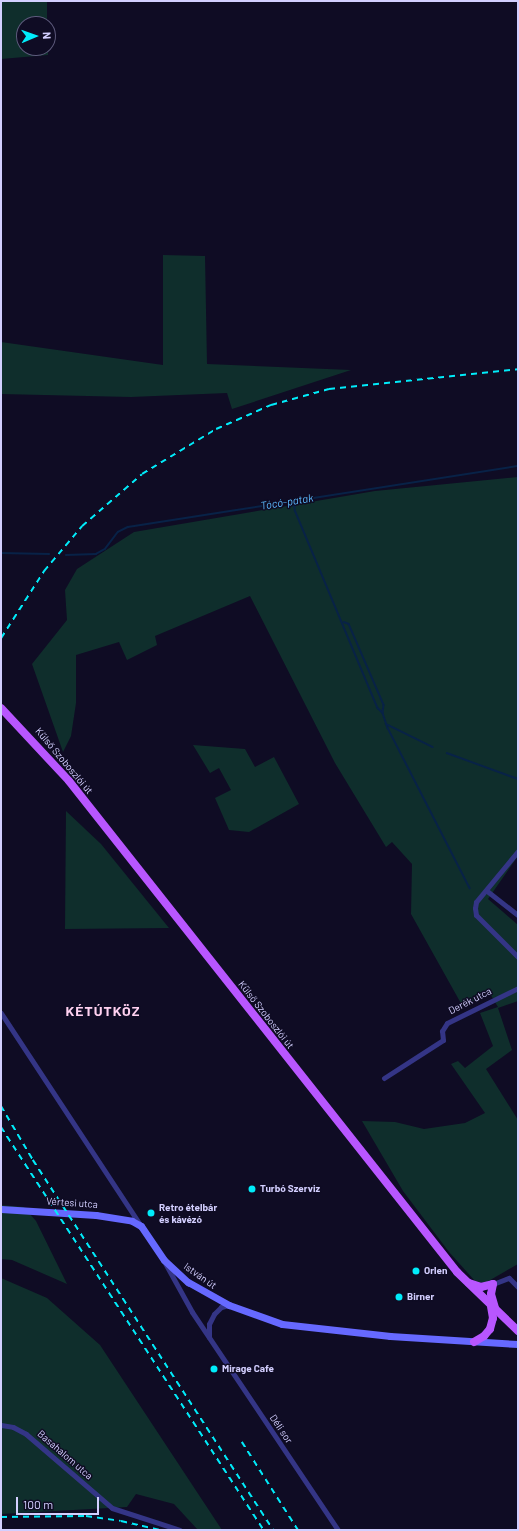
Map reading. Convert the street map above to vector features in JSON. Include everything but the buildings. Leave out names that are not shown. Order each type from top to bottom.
[{"type":"main road","name":"Külső Szoboszlói út","points":[[1,708],[69,781],[465,1281],[518,1331]]},
{"type":"main road","points":[[465,1281],[481,1287],[493,1284],[492,1300],[499,1314]]},
{"type":"main road","points":[[474,1342],[484,1336],[490,1329],[493,1318],[491,1307]]},
{"type":"street","points":[[518,851],[487,891],[476,902],[476,915],[518,958]]},
{"type":"street","points":[[487,891],[518,915]]},
{"type":"street","name":"Derék utca","points":[[384,1078],[443,1040],[442,1031],[447,1023],[518,988]]},
{"type":"street","name":"István út","points":[[1,1013],[164,1260],[188,1282],[229,1305],[282,1324],[311,1329],[518,1344]]},
{"type":"street","name":"Vértesi utca","points":[[1,1209],[121,1218],[141,1226]]},
{"type":"street","name":"Déli sor","points":[[164,1260],[192,1312],[338,1530]]},
{"type":"street","points":[[493,1284],[509,1278],[518,1287]]},
{"type":"street","points":[[209,1337],[209,1324],[214,1314],[229,1305]]},
{"type":"street","name":"Basahalom utca","points":[[1,1425],[13,1427],[26,1434],[112,1508],[180,1530]]},
{"type":"green space","points":[[1,1],[47,1],[47,16],[16,16],[16,56],[36,56],[1,59]]},
{"type":"green space","points":[[163,255],[205,256],[207,364],[351,370],[232,409],[227,393],[131,397],[1,394],[1,342],[163,365]]},
{"type":"green space","points":[[518,477],[518,856],[488,899],[518,925],[518,1001],[498,1008],[512,1050],[486,1069],[518,1120],[518,1264],[485,1283],[475,1281],[449,1252],[403,1191],[362,1121],[395,1122],[424,1129],[465,1123],[485,1113],[451,1064],[458,1061],[465,1068],[493,1046],[480,1013],[498,1007],[489,992],[463,1007],[411,914],[412,864],[392,842],[386,847],[335,763],[250,596],[155,636],[157,645],[127,660],[119,642],[76,655],[76,703],[71,736],[63,752],[32,664],[67,620],[65,590],[77,569],[134,532],[375,491]]},
{"type":"green space","points":[[193,745],[245,749],[255,767],[274,757],[299,804],[249,832],[229,830],[215,798],[231,790],[219,768],[210,773]]},
{"type":"green space","points":[[66,811],[101,844],[169,928],[65,929]]},
{"type":"green space","points":[[1,1205],[24,1207],[36,1221],[67,1284],[12,1260],[1,1259]]},
{"type":"green space","points":[[1,1278],[47,1298],[100,1345],[222,1530],[198,1530],[174,1504],[136,1494],[127,1507],[1,1514]]},
{"type":"waterway","name":"Tócó-patak","points":[[66,555],[96,554],[105,549],[118,532],[128,527],[518,466]]},
{"type":"waterway","name":"Tócó-patak","points":[[291,500],[295,508]]},
{"type":"waterway","points":[[295,510],[378,708],[383,713],[388,728],[470,888]]},
{"type":"waterway","name":"Tócó-patak","points":[[1,553],[49,554]]},
{"type":"waterway","points":[[344,622],[349,624],[384,705],[383,713]]},
{"type":"waterway","points":[[386,724],[433,747]]},
{"type":"waterway","points":[[447,753],[518,779]]},
{"type":"railway","points":[[1,638],[44,571],[82,526],[142,474],[216,429],[271,405],[329,389],[518,369]]},
{"type":"railway","points":[[1,1106],[33,1160],[273,1530]]},
{"type":"railway","points":[[1,1127],[264,1530]]},
{"type":"railway","points":[[242,1442],[298,1530]]},
{"type":"railway","points":[[1,1517],[86,1516],[121,1521],[159,1530]]},
{"type":"place","name":"Turbó Szerviz","points":[[252,1189]]},
{"type":"place","name":"Retro ételbár és kávézó","points":[[151,1213]]},
{"type":"place","name":"Orlen","points":[[416,1271]]},
{"type":"place","name":"Birner","points":[[399,1297]]},
{"type":"place","name":"Mirage Cafe","points":[[214,1369]]},
{"type":"district","name":"KÉTÚTKÖZ","points":[[103,1011]]}]
